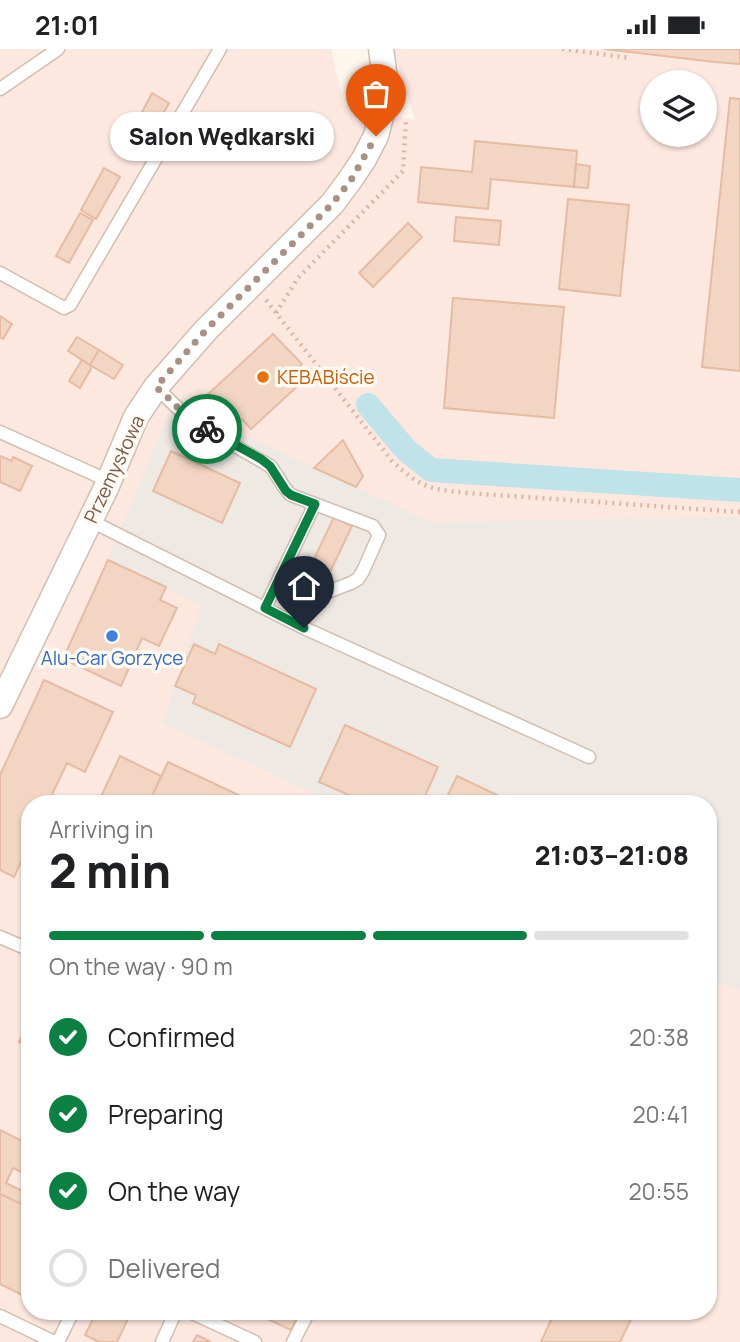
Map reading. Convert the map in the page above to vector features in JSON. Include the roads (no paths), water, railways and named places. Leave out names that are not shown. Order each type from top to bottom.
[{"type":"street","name":"Przemysłowa","points":[[0,706],[91,521],[136,417],[156,387],[206,330],[332,204],[364,159],[376,136],[384,105],[385,78],[381,49]]},
{"type":"lane","points":[[0,89],[58,49]]},
{"type":"lane","points":[[0,273],[64,308],[71,305],[220,49]]},
{"type":"lane","points":[[156,387],[190,420],[270,466],[291,495],[373,526],[377,530],[379,535],[363,571],[358,579],[351,583],[325,593],[317,593],[281,576]]},
{"type":"lane","points":[[0,432],[109,481]]},
{"type":"lane","points":[[265,608],[315,504]]},
{"type":"lane","points":[[91,521],[317,633],[589,757]]},
{"type":"lane","points":[[0,936],[21,946]]},
{"type":"lane","points":[[0,1316],[56,1342],[68,1320]]},
{"type":"lane","points":[[162,1342],[172,1320]]},
{"type":"lane","points":[[207,1320],[255,1342]]},
{"type":"lane","points":[[293,1342],[304,1320]]},
{"type":"waterway","points":[[368,405],[406,450],[431,470],[740,490]]},
{"type":"place","name":"Salon Wędkarski","points":[[376,136]]},
{"type":"place","name":"KEBABiście","points":[[263,377]]},
{"type":"place","name":"Alu-Car Gorzyce","points":[[112,636]]}]
